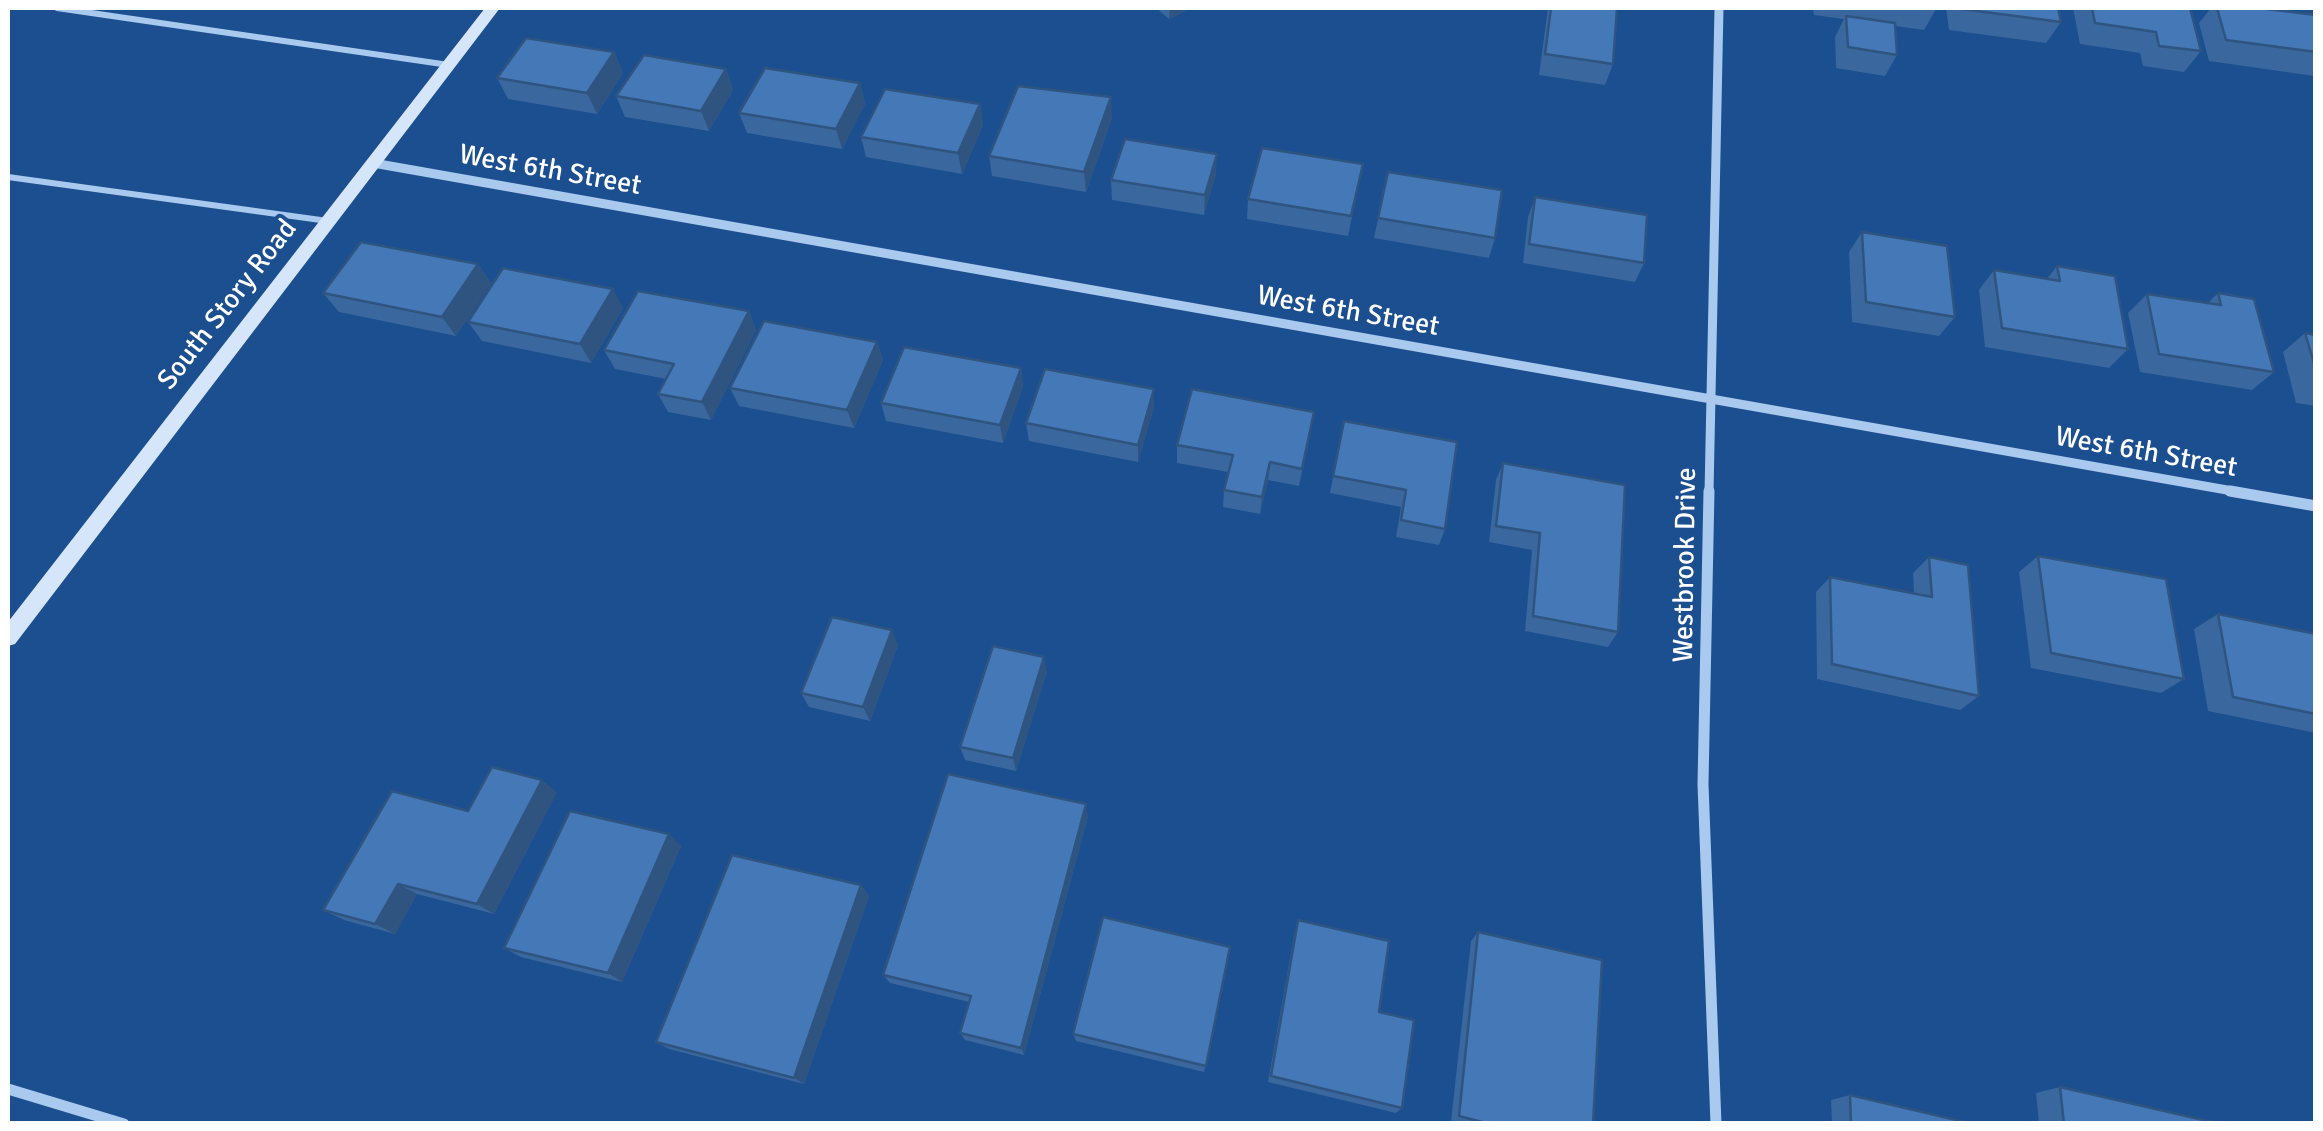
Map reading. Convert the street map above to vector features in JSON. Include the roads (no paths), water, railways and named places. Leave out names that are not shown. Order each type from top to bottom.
[{"type":"main road","name":"South Story Road","points":[[8,637],[493,8]]},
{"type":"street","name":"Westbrook Drive","points":[[1716,1124],[1703,784],[1719,8]]},
{"type":"street","name":"West 6th Street","points":[[373,163],[2316,506]]},
{"type":"street","points":[[8,1089],[124,1124]]},
{"type":"lane","points":[[57,8],[449,65]]},
{"type":"lane","points":[[8,177],[328,221]]}]
